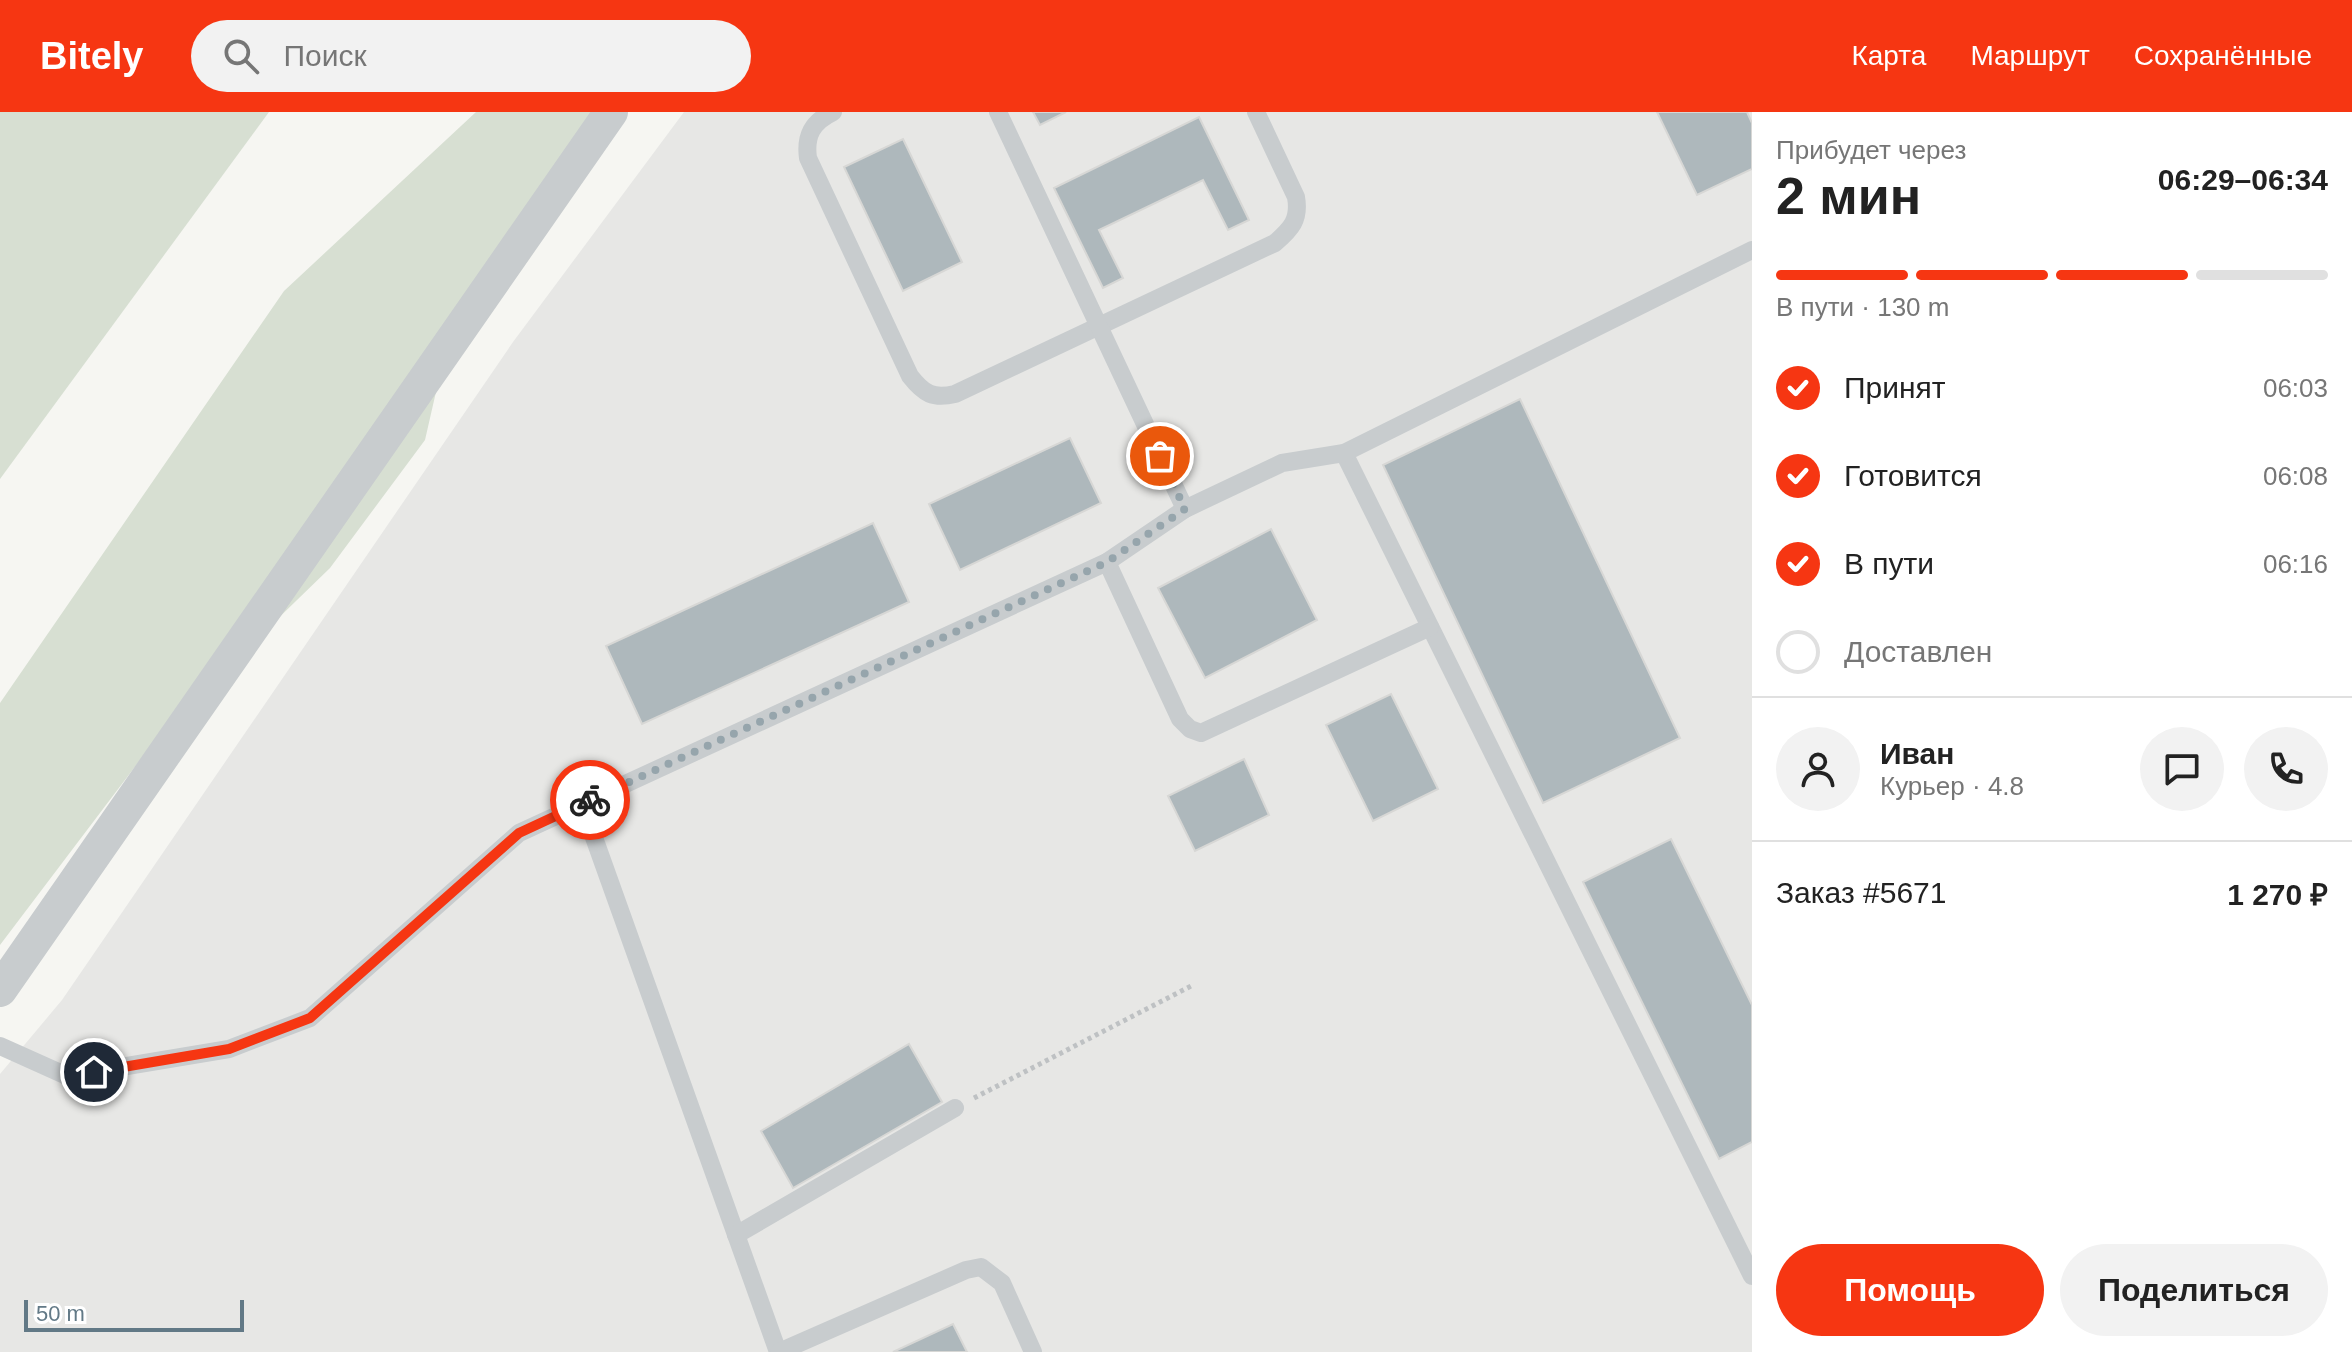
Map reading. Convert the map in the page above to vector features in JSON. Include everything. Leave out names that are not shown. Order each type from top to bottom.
[{"type":"street","points":[[0,990],[611,112]]},
{"type":"lane","points":[[833,112],[813,126],[806,142],[808,158],[910,376],[922,391],[938,398],[955,394],[1275,243],[1292,229],[1298,212],[1296,197],[1256,112]]},
{"type":"lane","points":[[998,112],[1185,509]]},
{"type":"lane","points":[[0,1046],[67,1076],[229,1049],[310,1018],[519,833],[1107,562],[1185,509],[1282,463],[1344,453],[1752,250]]},
{"type":"lane","points":[[1344,453],[1752,1276]]},
{"type":"lane","points":[[1107,562],[1180,719],[1190,729],[1201,733],[1430,627]]},
{"type":"lane","points":[[582,804],[778,1352],[801,1348],[966,1270],[981,1267],[1002,1283],[1033,1352]]},
{"type":"lane","points":[[736,1235],[955,1108]]},
{"type":"path","points":[[955,1108],[1193,985]]},
{"type":"shaded area","points":[[0,112],[269,112],[0,479]]},
{"type":"shaded area","points":[[476,112],[608,112],[454,313],[425,440],[330,568],[162,731],[0,945],[0,703],[284,291]]},
{"type":"shaded area","points":[[684,112],[1752,112],[1752,1352],[0,1352],[0,1074],[62,1000],[513,342]]},
{"type":"building","points":[[1033,112],[1066,112],[1040,125]]},
{"type":"building","points":[[1657,112],[1747,112],[1752,123],[1752,169],[1697,195]]},
{"type":"building","points":[[1199,117],[1249,220],[1228,230],[1203,180],[1099,230],[1123,278],[1103,288],[1054,188]]},
{"type":"building","points":[[903,139],[962,262],[903,291],[844,167]]},
{"type":"building","points":[[1520,399],[1680,738],[1543,803],[1383,465]]},
{"type":"building","points":[[1070,438],[1101,503],[960,570],[929,504]]},
{"type":"building","points":[[873,523],[909,602],[642,724],[606,646]]},
{"type":"building","points":[[1271,529],[1317,620],[1205,678],[1158,588]]},
{"type":"building","points":[[1391,694],[1438,789],[1373,821],[1326,725]]},
{"type":"building","points":[[1244,759],[1269,815],[1195,851],[1168,796]]},
{"type":"building","points":[[1671,839],[1752,1005],[1752,1142],[1719,1159],[1583,882]]},
{"type":"building","points":[[909,1044],[942,1102],[793,1188],[761,1131]]},
{"type":"building","points":[[953,1324],[967,1352],[893,1352]]},
{"type":"way so far","points":[[590,800],[1107,562],[1185,509],[1160,456]]},
{"type":"route","points":[[94,1072],[229,1049],[310,1018],[519,833],[590,800]]}]
